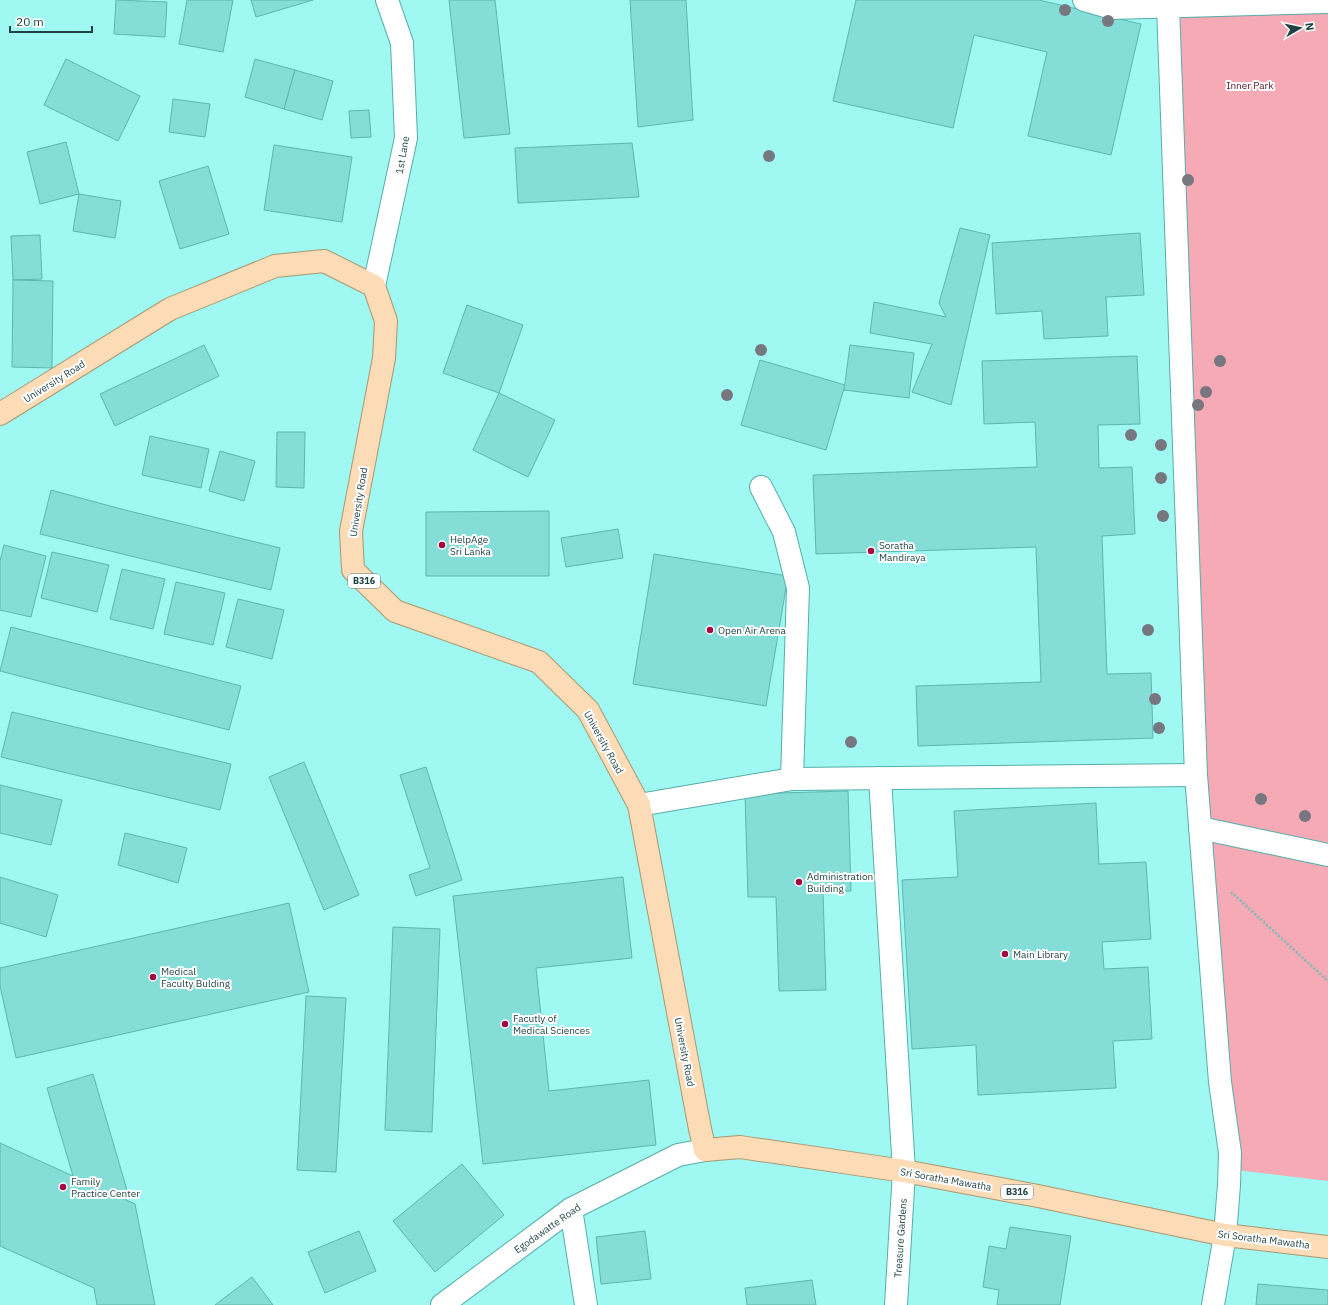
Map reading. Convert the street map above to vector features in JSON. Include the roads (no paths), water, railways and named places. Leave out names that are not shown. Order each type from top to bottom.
[{"type":"main road","name":"University Road","points":[[0,414],[170,309],[275,266],[324,261],[374,286],[386,321],[384,358],[351,531],[353,570],[395,610],[539,662],[588,710],[639,805],[698,1122],[705,1150]]},
{"type":"main road","name":"Sri Soratha Mawatha","points":[[705,1150],[740,1147],[904,1172],[1038,1196],[1225,1235],[1328,1247]]},
{"type":"street","name":"1st Lane","points":[[374,286],[406,138],[402,43],[387,0]]},
{"type":"street","points":[[1084,0],[1112,8],[1328,2]]},
{"type":"street","points":[[1168,6],[1196,775],[1220,1082],[1230,1153],[1225,1235],[1213,1305]]},
{"type":"street","points":[[761,487],[784,532],[798,588],[792,779]]},
{"type":"street","points":[[639,805],[792,779],[1196,775]]},
{"type":"street","name":"Treasure Gardens","points":[[880,778],[904,1172],[896,1305]]},
{"type":"street","points":[[1200,828],[1328,855]]},
{"type":"street","name":"Egodawatte Road","points":[[442,1305],[461,1298],[571,1209],[678,1155],[705,1150]]},
{"type":"street","points":[[571,1209],[586,1305]]},
{"type":"place","name":"HelpAge Sri Lanka","points":[[442,545]]},
{"type":"place","name":"Soratha Mandiraya","points":[[871,551]]},
{"type":"place","name":"Open Air Arena","points":[[710,630]]},
{"type":"place","name":"Administration Building","points":[[799,882]]},
{"type":"place","name":"Main Library","points":[[1005,954]]},
{"type":"place","name":"Medical Faculty Bulding","points":[[153,977]]},
{"type":"place","name":"Facutly of Medical Sciences","points":[[505,1024]]},
{"type":"place","name":"Family Practice Center","points":[[63,1187]]},
{"type":"park label","name":"Inner Park","points":[[1250,85]]}]
